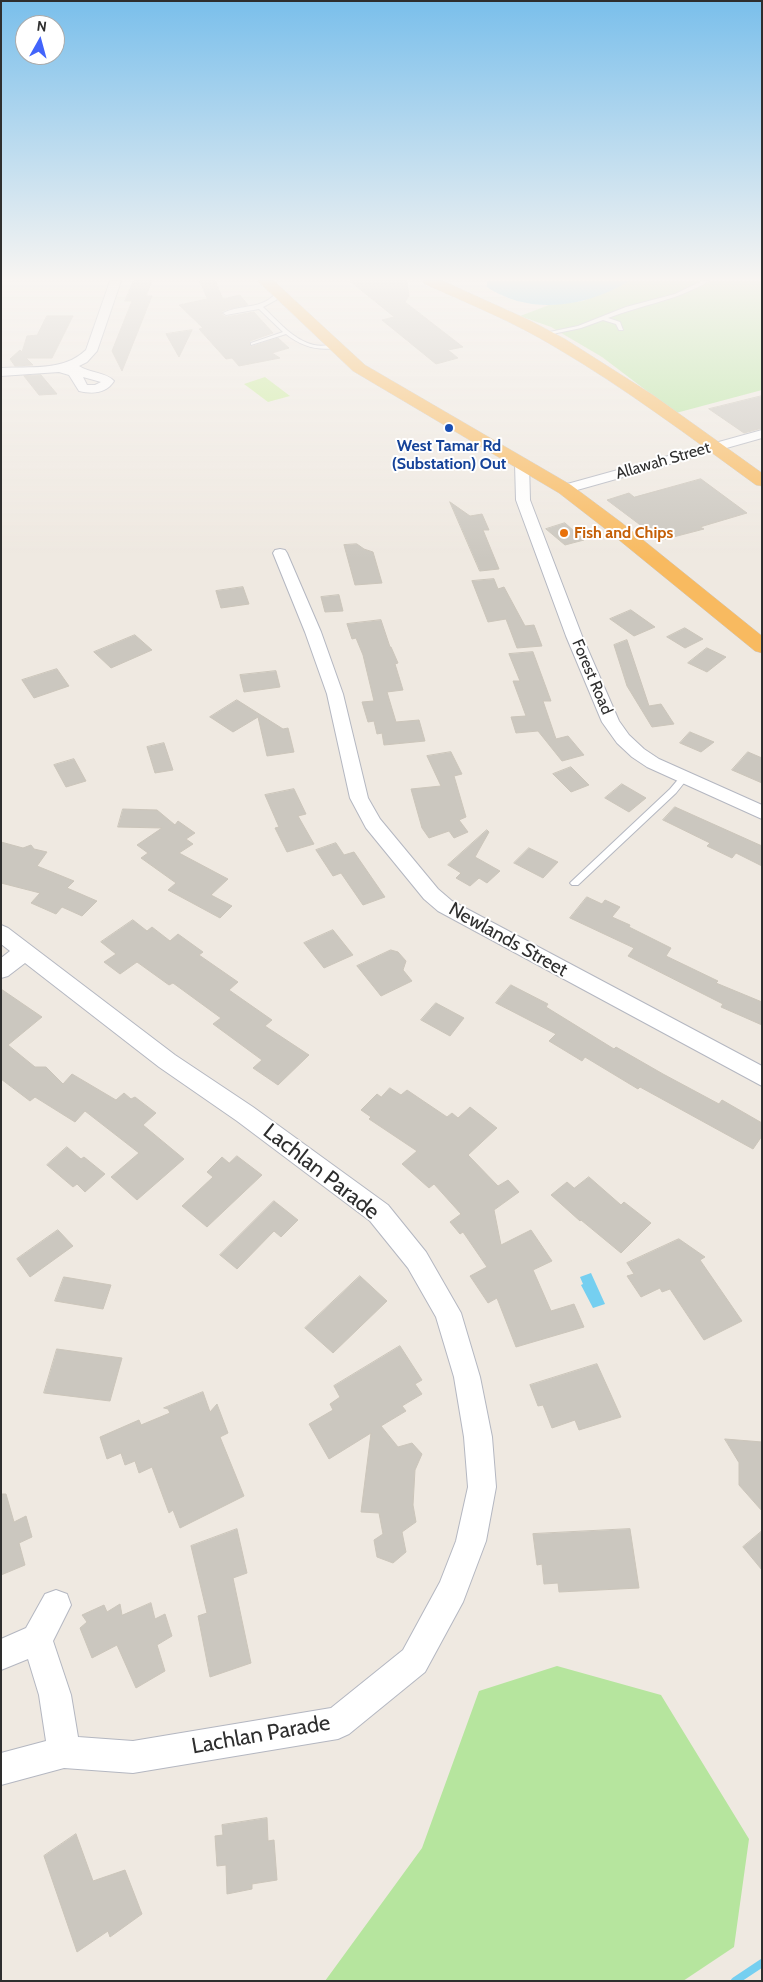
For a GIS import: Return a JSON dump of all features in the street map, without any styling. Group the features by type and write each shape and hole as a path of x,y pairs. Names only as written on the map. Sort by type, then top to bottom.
{"highway":[{"path":"367,373 559,486 615,527 762,647"},
{"path":"609,373 762,480"}],"street":[{"name":"Allawah Street","path":"523,489 536,483 559,486 762,434"},
{"name":"Forest Road","path":"522,463 523,500 537,541 574,636 611,722 623,739 638,753 653,763 762,813"},
{"name":"Newlands Street","path":"280,553 335,694 359,798 373,823 432,894 445,906 762,1077"},
{"name":"Lachlan Parade","path":"1,933 167,1061 245,1114 379,1213 417,1260 448,1313 467,1377 478,1437 482,1488 471,1540 452,1592 414,1661 338,1723 134,1757 64,1752 1,1769"},
{"path":"1,970 24,952"},
{"path":"1,1655 36,1639 56,1605"},
{"path":"36,1639 55,1695 64,1752"}],"lane":[{"path":"575,883 674,791 684,778"}],"green space":[{"path":"624,373 762,373 762,390 676,413"},
{"path":"265,377 290,396 268,402 244,384"},
{"path":"557,1666 661,1695 749,1839 734,1947 683,1981 325,1981 422,1848 479,1691"}],"water":[{"path":"591,1273 605,1304 593,1308 581,1285 583,1284 580,1277"}],"building":[{"path":"41,375 57,394 39,395 24,376"},
{"path":"762,396 762,428 744,433 709,409"},
{"path":"701,479 747,513 700,527 704,529 658,541 643,527 607,500 629,493 634,497"},
{"path":"450,502 470,516 482,514 489,530 483,530 499,569 480,571"},
{"path":"565,523 584,540 565,545 546,529"},
{"path":"357,544 373,552 382,583 355,585 344,545"},
{"path":"494,579 498,589 504,587 525,626 534,625 542,646 517,648 506,619 488,622 472,581"},
{"path":"243,587 249,604 221,608 216,591"},
{"path":"339,595 343,611 325,612 321,597"},
{"path":"631,610 655,627 634,636 610,619"},
{"path":"381,620 390,647 398,663 395,664 403,690 387,692 396,722 419,720 425,741 384,745 382,733 377,734 374,721 368,722 362,702 374,701 363,655 356,638 352,639 347,624"},
{"path":"685,628 703,639 685,648 667,637"},
{"path":"135,635 152,650 111,668 94,652"},
{"path":"627,640 649,706 661,704 674,724 652,727 627,686 614,645"},
{"path":"707,648 726,657 707,672 688,663"},
{"path":"533,652 551,701 543,701 556,739 568,736 584,755 562,761 538,731 516,733 511,717 526,716 513,681 520,681 509,654"},
{"path":"57,669 69,686 34,698 22,680"},
{"path":"276,671 280,687 244,692 240,675"},
{"path":"237,700 283,729 288,728 294,752 267,756 258,717 233,732 210,717"},
{"path":"690,732 714,742 701,752 680,743"},
{"path":"164,743 173,770 155,773 147,747"},
{"path":"451,752 462,774 454,776 466,817 459,820 468,832 454,838 449,831 429,838 422,828 411,789 441,786 427,756"},
{"path":"748,752 762,758 762,783 732,770"},
{"path":"74,759 86,781 66,787 54,765"},
{"path":"571,767 589,785 571,792 553,774"},
{"path":"622,784 646,798 629,812 605,798"},
{"path":"294,789 306,814 298,816 314,844 287,852 275,828 279,827 265,795"},
{"path":"675,807 762,846 762,866 736,853 732,858 707,846 710,843 663,820"},
{"path":"123,809 157,810 175,825 178,821 195,833 186,839 193,844 179,853 228,879 211,895 232,906 220,918 168,890 176,883 141,858 148,853 137,845 162,828 118,827"},
{"path":"487,830 489,832 475,857 500,871 487,883 479,878 470,886 456,878 461,873 448,865"},
{"path":"1,842 23,848 31,845 34,849 47,852 37,866 74,881 67,888 97,901 82,916 62,907 56,914 31,903 40,893 1,883"},
{"path":"336,843 344,855 354,852 385,897 363,905 341,873 333,876 316,850"},
{"path":"529,848 558,862 543,878 514,863"},
{"path":"587,897 602,904 605,900 620,907 612,917 671,948 666,956 718,981 716,983 762,1002 762,1025 721,1007 723,1004 628,956 634,948 570,918"},
{"path":"133,920 147,931 152,927 170,941 178,934 203,952 199,955 238,982 229,990 272,1020 265,1026 309,1055 278,1085 253,1068 262,1060 213,1024 221,1018 173,983 169,985 137,962 120,974 104,962 116,954 101,942"},
{"path":"333,930 353,955 324,968 304,943"},
{"path":"391,950 398,952 406,961 403,970 412,981 381,996 357,966"},
{"path":"511,985 548,1004 546,1007 614,1049 616,1047 719,1104 722,1100 762,1123 762,1136 753,1149 640,1087 638,1089 585,1057 582,1061 549,1041 556,1034 496,1003"},
{"path":"1,989 42,1017 8,1045 35,1067 46,1067 63,1084 72,1074 116,1100 124,1093 131,1099 135,1097 156,1113 143,1125 184,1159 137,1200 111,1177 139,1153 85,1111 75,1122 35,1097 30,1101 1,1079"},
{"path":"436,1003 464,1018 450,1036 421,1020"},
{"path":"390,1088 401,1095 407,1090 447,1117 452,1113 458,1118 470,1107 497,1128 468,1155 498,1186 508,1180 519,1192 494,1210 501,1245 531,1230 552,1261 533,1270 551,1311 574,1304 584,1327 516,1347 497,1298 488,1303 470,1276 487,1267 463,1232 460,1234 450,1222 461,1214 434,1184 429,1188 402,1164 417,1151 369,1119 371,1117 361,1110 377,1094 381,1097"},
{"path":"67,1147 81,1159 84,1157 105,1174 85,1192 77,1184 73,1187 47,1165"},
{"path":"237,1156 262,1175 207,1227 182,1206 213,1177 207,1172 222,1157 229,1163"},
{"path":"589,1177 621,1205 624,1202 651,1223 621,1253 580,1221 551,1195 567,1182 574,1188"},
{"path":"274,1201 298,1220 281,1237 274,1231 237,1269 220,1255"},
{"path":"58,1230 73,1246 30,1277 17,1259"},
{"path":"679,1239 705,1257 700,1260 742,1321 704,1340 670,1289 662,1292 660,1288 641,1297 627,1276 634,1274 627,1263"},
{"path":"360,1276 387,1301 333,1353 305,1328"},
{"path":"64,1277 111,1285 103,1309 55,1301"},
{"path":"400,1346 422,1380 415,1384 422,1394 402,1406 406,1411 381,1426 398,1447 412,1443 422,1454 415,1470 413,1505 416,1522 402,1532 406,1552 393,1563 377,1557 374,1540 383,1534 379,1513 361,1512 371,1433 329,1459 309,1424 333,1410 330,1404 340,1397 334,1386"},
{"path":"57,1349 122,1358 110,1401 44,1393"},
{"path":"597,1364 621,1417 579,1430 575,1420 552,1428 543,1405 538,1406 530,1385"},
{"path":"203,1392 210,1412 217,1404 228,1433 220,1437 244,1496 180,1528 173,1510 169,1513 152,1467 139,1473 135,1461 125,1465 121,1453 107,1459 100,1437 139,1420 141,1425 170,1413 168,1409 164,1408"},
{"path":"725,1439 762,1442 762,1511 739,1485 739,1463"},
{"path":"1,1494 6,1494 14,1522 26,1516 32,1537 19,1543 25,1565 1,1575"},
{"path":"237,1529 247,1573 233,1578 251,1663 210,1677 198,1616 207,1613 191,1546"},
{"path":"630,1529 639,1588 559,1592 558,1583 544,1584 542,1564 537,1565 533,1534"},
{"path":"762,1531 762,1570 743,1547"},
{"path":"151,1603 155,1619 165,1614 172,1636 157,1645 165,1671 136,1688 117,1645 92,1658 80,1628 87,1622 82,1615 104,1605 107,1612 120,1604 122,1615"},
{"path":"267,1818 268,1841 274,1840 277,1880 252,1884 252,1889 227,1894 226,1865 217,1866 215,1836 223,1835 222,1825"},
{"path":"76,1834 93,1881 125,1870 142,1914 110,1937 108,1931 77,1952 44,1856"}],"waterway":[{"path":"735,1981 762,1963"}],"place":[{"name":"West Tamar Rd (Substation) Out","path":"449,428"},
{"name":"Fish and Chips","path":"564,533"}]}
